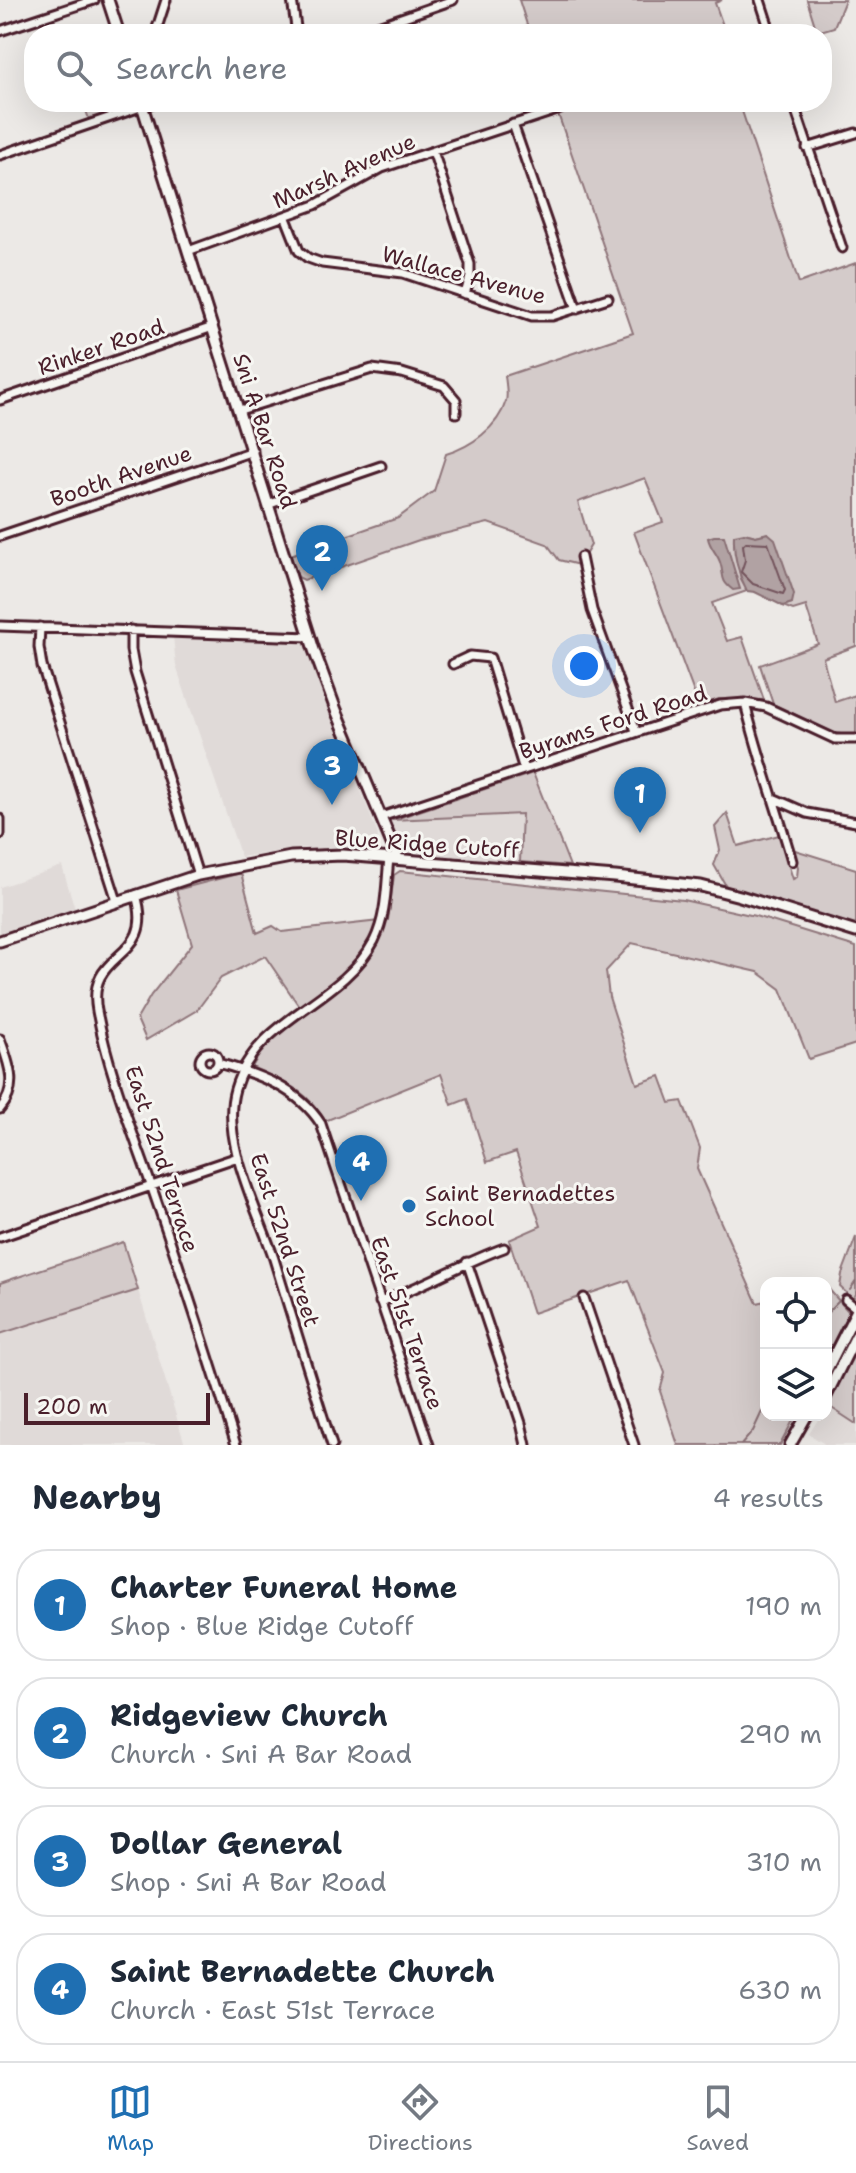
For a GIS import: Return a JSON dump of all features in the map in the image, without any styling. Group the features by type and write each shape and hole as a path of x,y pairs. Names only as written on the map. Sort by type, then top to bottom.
{"main road":[{"path":"108,0 116,24"},
{"name":"Sni A Bar Road","path":"145,112 310,637 336,710 381,817 393,858"},
{"name":"Blue Ridge Cutoff","path":"0,941 198,875 291,857 343,855 701,886 856,932"},
{"path":"832,1359 856,1310"},
{"path":"832,1384 856,1336"},
{"path":"790,1445 806,1421"}],"street":[{"path":"0,31 94,0"},
{"path":"158,24 166,0"},
{"path":"292,0 296,24"},
{"path":"384,24 453,0"},
{"path":"760,0 768,24"},
{"path":"0,155 117,112"},
{"name":"Marsh Avenue","path":"188,251 286,218 363,177 551,112"},
{"path":"796,112 842,248"},
{"path":"513,124 577,309"},
{"path":"807,148 856,133"},
{"path":"433,151 470,264 465,294"},
{"name":"Wallace Avenue","path":"286,218 299,251 308,258 322,263 403,273 532,316 552,316 608,298"},
{"name":"Rinker Road","path":"0,400 213,327"},
{"path":"240,410 372,369 402,373 444,386 456,400 456,413"},
{"name":"Booth Avenue","path":"0,536 253,451"},
{"path":"270,504 381,466"},
{"path":"581,557 592,610 636,731"},
{"path":"0,626 310,637"},
{"path":"40,627 42,666 117,901"},
{"path":"131,630 135,672 198,875"},
{"path":"453,664 470,656 490,658 524,770"},
{"path":"745,703 792,861"},
{"name":"Byrams Ford Road","path":"381,817 720,705 745,703 766,707 835,739 856,739"},
{"path":"775,799 807,813 856,822"},
{"path":"0,819 1,832"},
{"name":"Sni A Bar Road","path":"243,1070 256,1048 273,1031 334,988 363,959 383,917 393,858"},
{"name":"East 52nd Terrace","path":"136,895 142,922 130,946 104,970 96,989 97,1012 125,1114 236,1445"},
{"path":"0,1039 11,1070 11,1089 0,1109"},
{"path":"218,1063 243,1070"},
{"name":"East 52nd Street","path":"243,1070 235,1090 232,1113 238,1157 332,1445"},
{"name":"East 51st Terrace","path":"243,1070 297,1095 321,1124 429,1445"},
{"path":"0,1237 238,1157"},
{"path":"380,1302 409,1292 467,1262 504,1248"},
{"path":"467,1262 526,1445"},
{"path":"584,1298 634,1445"},
{"path":"846,1300 856,1310"}],"shaded area":[{"path":"519,0 722,0 715,3 722,24 527,24"},
{"path":"807,0 845,0 834,27 832,24 814,24"},
{"path":"86,112 116,112 90,122"},
{"path":"557,112 742,112 799,283 856,263 856,646 823,658 835,702 856,695 856,736 834,733 773,704 760,665 818,644 806,606 793,610 783,606 792,603 768,533 756,536 744,533 734,544 741,580 747,591 712,603 727,641 742,637 764,700 719,699 699,706 634,532 663,522 645,478 578,502 591,545 579,565 559,560 547,544 488,523 419,540 304,580 298,577 290,555 398,518 434,491 446,454 482,435 497,420 507,398 505,376 633,333"},
{"path":"173,636 304,644 378,835 377,845 367,848 304,848 241,857 176,666"},
{"path":"533,773 570,866 520,862 522,814 392,820"},
{"path":"727,813 738,846 779,835 793,879 797,877 798,867 792,849 856,869 856,926 726,886 714,865 720,850 715,827"},
{"path":"522,814 520,862 405,852 400,850 388,821"},
{"path":"62,866 75,909 0,934 0,887"},
{"path":"400,871 683,900 755,916 856,947 856,1044 809,1059 781,989 758,972 632,943 606,971 609,997 637,1084 660,1076 670,1103 682,1101 700,1148 697,1169 757,1303 760,1302 760,1421 793,1421 780,1445 678,1445 660,1391 665,1373 629,1280 533,1313 509,1240 541,1226 516,1152 487,1162 467,1099 452,1105 441,1074 325,1121 302,1094 252,1067 275,1038 305,1015 265,956 221,978 197,1010 146,1040 137,1019 151,995 192,944 176,890 241,873 257,933 273,926 282,932 388,920 394,875"},
{"path":"856,1237 856,1294 853,1299 840,1287"},
{"path":"123,1242 138,1290 0,1334 0,1283"},
{"path":"138,1290 185,1445 0,1445 0,1334"},
{"path":"832,1293 848,1311 848,1321 832,1350"},
{"path":"856,1347 856,1424 832,1408 832,1395"},
{"path":"832,1408 856,1424 856,1445 826,1445 809,1434 817,1421 832,1421"}],"water":[{"path":"744,533 756,536 768,533 775,539 794,594 792,603 783,606 747,591 737,564 734,542 734,535"},
{"path":"724,536 740,589 733,590 724,580 720,562 708,538"}],"waterway":[{"path":"850,1290 856,1281"},
{"path":"832,1308 839,1301"},
{"path":"741,1445 760,1416"}],"place":[{"name":"Ridgeview Church","path":"322,591"},
{"name":"Dollar General","path":"332,805"},
{"name":"Charter Funeral Home","path":"640,833"},
{"name":"Saint Bernadette Church","path":"361,1201"},
{"name":"Saint Bernadettes School","path":"409,1206"}]}
